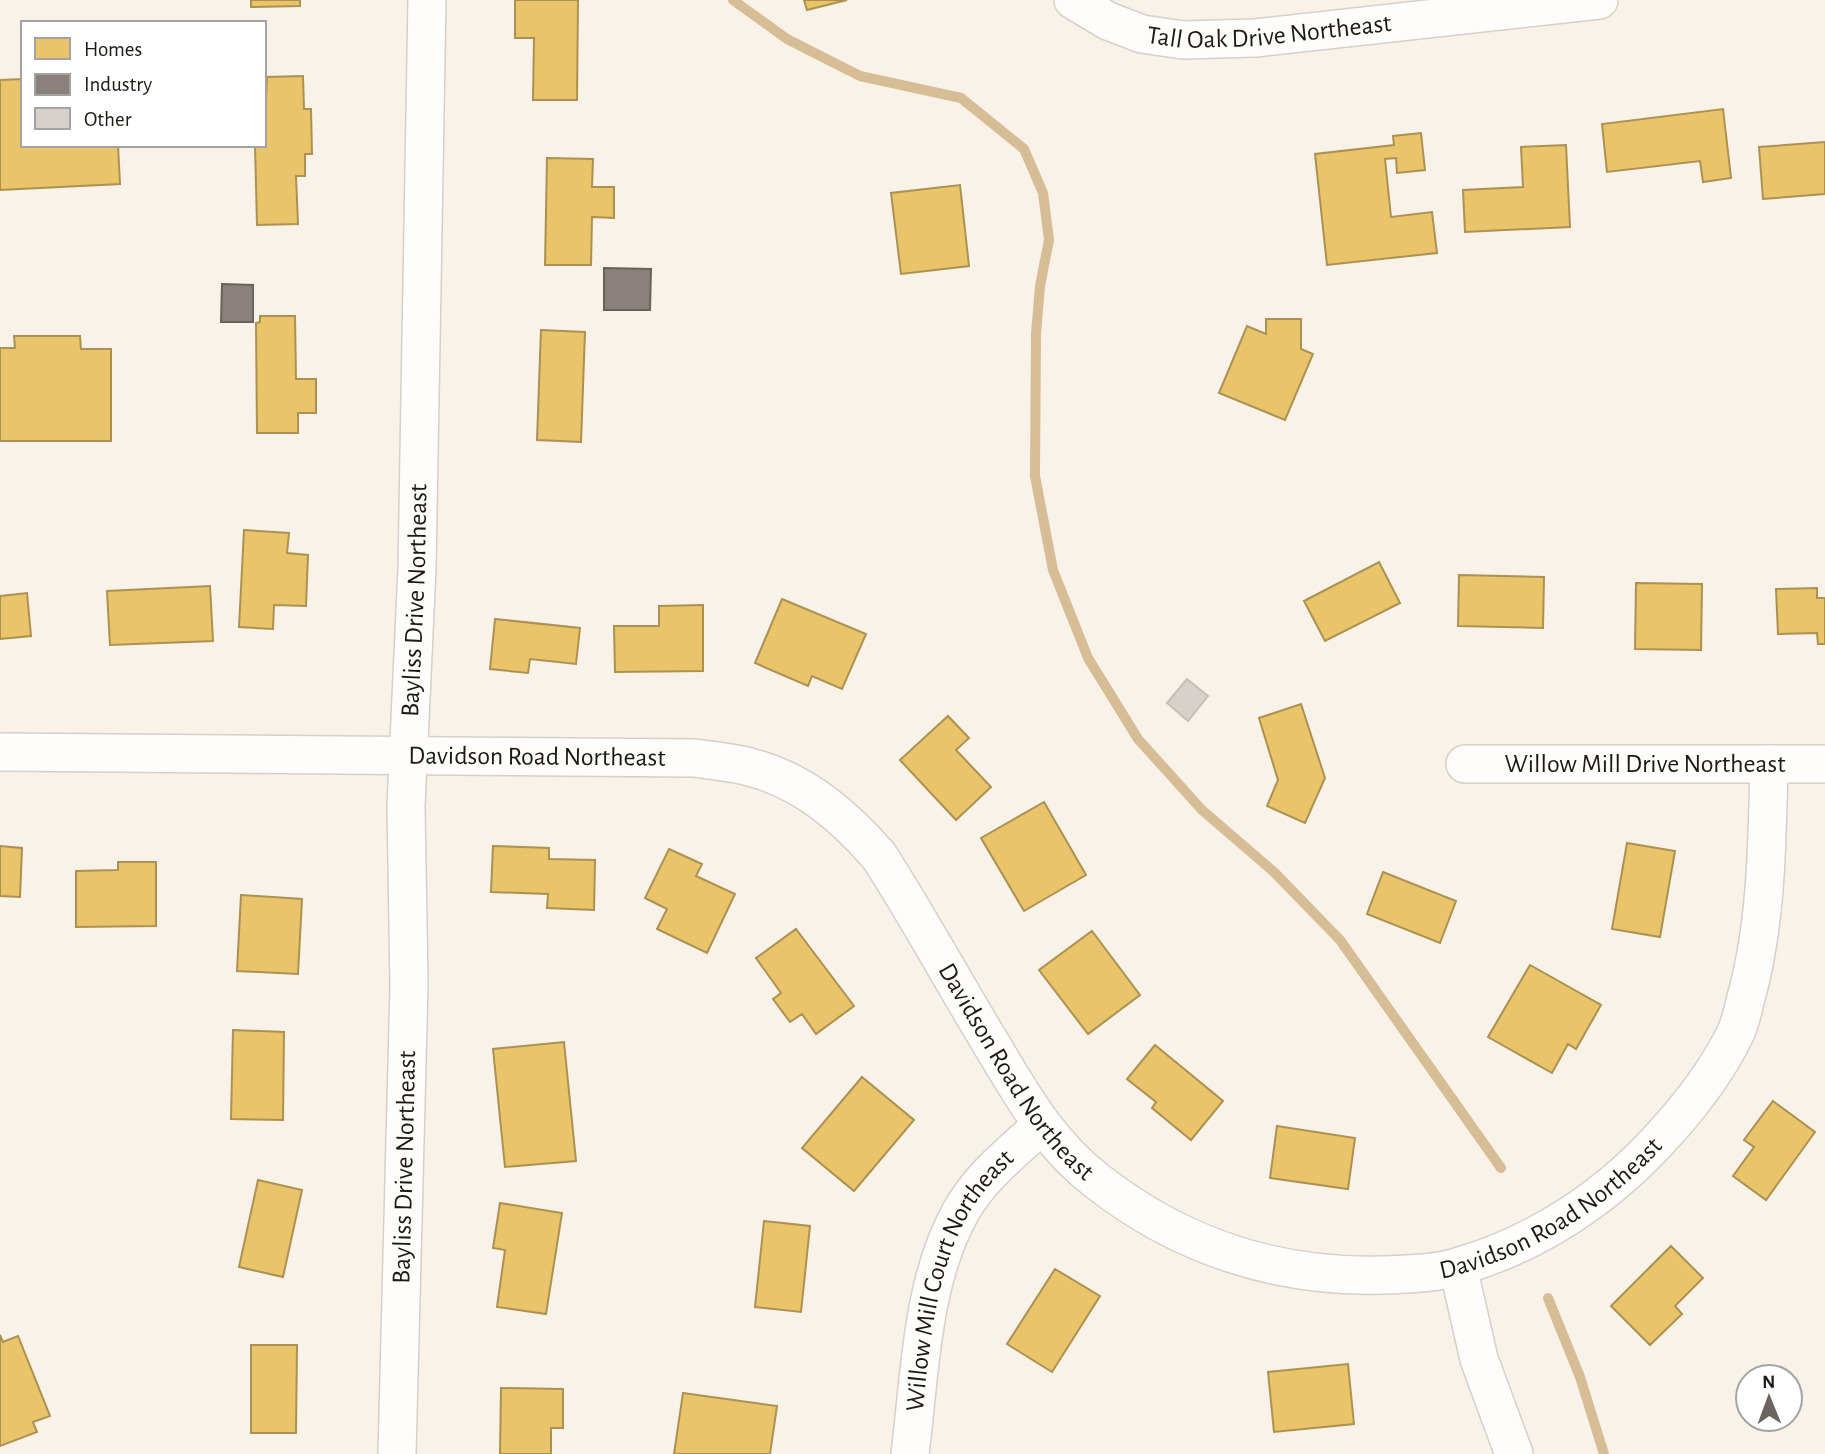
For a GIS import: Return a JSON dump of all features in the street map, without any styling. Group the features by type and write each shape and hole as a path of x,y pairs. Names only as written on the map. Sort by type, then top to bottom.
{"street":[{"name":"Bayliss Drive Northeast","path":"397,1454 409,985 408,755 417,568 427,0"},
{"name":"Tall Oak Drive Northeast","path":"1073,0 1108,21 1142,34 1183,40 1255,38 1599,0"},
{"name":"Davidson Road Northeast","path":"0,752 695,758 754,768 805,790 848,820 879,856 1041,1126 1094,1179 1135,1209 1232,1256 1326,1274 1416,1274 1458,1267 1494,1254 1580,1210 1624,1177 1687,1110 1736,1031 1752,975 1762,918 1769,764"},
{"name":"Willow Mill Drive Northeast","path":"1465,764 1825,764"},
{"name":"Willow Mill Court Northeast","path":"910,1454 927,1319 934,1282 946,1246 960,1213 981,1183 1041,1126"},
{"path":"1458,1267 1488,1390 1514,1454"}],"building: Homes":[{"path":"251,0 300,0 300,6 251,7"},
{"path":"515,0 578,0 577,100 533,100 534,38 515,38"},
{"path":"804,0 847,0 807,10"},
{"path":"303,76 304,109 311,109 312,154 305,154 305,176 296,176 298,224 257,225 255,147 266,147 267,77"},
{"path":"21,79 21,147 118,147 120,184 0,190 0,80"},
{"path":"1723,109 1731,178 1703,182 1700,161 1607,172 1602,124"},
{"path":"1421,133 1425,170 1397,173 1396,158 1385,159 1391,217 1432,212 1437,253 1327,265 1315,154 1394,145 1393,136"},
{"path":"1825,142 1825,194 1763,199 1759,147"},
{"path":"1566,145 1570,227 1465,232 1463,190 1523,187 1521,147"},
{"path":"547,158 593,159 592,187 614,187 614,218 592,217 591,265 545,265"},
{"path":"960,185 969,266 901,274 891,193"},
{"path":"260,316 295,316 296,379 316,379 316,413 298,413 298,433 257,433 256,323 260,322"},
{"path":"1266,319 1301,319 1301,349 1313,354 1285,420 1219,393 1247,326 1266,334"},
{"path":"541,330 585,332 581,442 537,440"},
{"path":"14,336 80,336 81,349 111,349 111,441 0,441 0,348 15,348"},
{"path":"244,530 289,533 287,553 308,555 306,606 274,605 273,629 239,627"},
{"path":"1379,562 1400,603 1325,641 1304,601"},
{"path":"1459,575 1544,577 1543,628 1458,626"},
{"path":"1636,583 1702,584 1701,650 1635,649"},
{"path":"210,586 213,641 110,645 107,591"},
{"path":"1817,588 1817,598 1825,598 1825,644 1818,644 1817,633 1778,634 1776,589"},
{"path":"27,593 31,636 0,639 0,596"},
{"path":"782,599 866,634 842,689 812,676 808,686 755,663"},
{"path":"703,605 703,671 615,672 614,626 659,626 659,606"},
{"path":"495,619 580,628 576,664 530,659 528,673 490,669"},
{"path":"1301,704 1325,778 1305,823 1267,806 1278,780 1259,718"},
{"path":"948,716 969,738 956,750 991,787 956,820 900,760"},
{"path":"1044,802 1086,875 1024,911 981,838"},
{"path":"1627,843 1675,851 1660,937 1612,929"},
{"path":"0,846 22,848 20,897 0,896"},
{"path":"493,846 549,848 549,859 595,860 594,910 547,908 548,894 491,892"},
{"path":"669,849 702,864 696,876 735,894 707,953 657,929 667,909 645,898"},
{"path":"118,862 156,862 156,926 76,927 76,871 118,870"},
{"path":"1383,872 1456,901 1440,943 1367,914"},
{"path":"241,895 302,899 298,974 237,971"},
{"path":"796,929 854,1006 816,1034 802,1014 790,1022 773,999 781,993 756,958"},
{"path":"1092,931 1140,995 1088,1034 1039,970"},
{"path":"1530,965 1601,1005 1576,1049 1568,1044 1552,1073 1488,1037"},
{"path":"233,1030 284,1032 283,1120 231,1119"},
{"path":"564,1042 576,1161 505,1167 493,1049"},
{"path":"1155,1045 1223,1101 1191,1140 1152,1108 1156,1102 1127,1079"},
{"path":"862,1077 914,1120 854,1191 802,1148"},
{"path":"1773,1101 1815,1132 1766,1200 1733,1176 1754,1147 1744,1140"},
{"path":"1277,1126 1355,1138 1348,1189 1270,1178"},
{"path":"258,1180 302,1190 283,1277 239,1267"},
{"path":"500,1203 562,1213 546,1314 497,1307 505,1250 493,1248"},
{"path":"764,1221 810,1226 801,1312 755,1307"},
{"path":"1671,1246 1703,1278 1675,1306 1682,1314 1650,1345 1611,1306"},
{"path":"1055,1269 1100,1296 1052,1372 1007,1344"},
{"path":"0,1335 3,1342 18,1336 50,1416 33,1422 37,1432 0,1446"},
{"path":"251,1345 297,1345 296,1433 251,1433"},
{"path":"1348,1364 1354,1424 1274,1432 1268,1372"},
{"path":"501,1388 563,1389 563,1428 551,1428 551,1454 500,1454"},
{"path":"683,1393 777,1406 770,1454 674,1454"}],"building: Industry":[{"path":"604,268 651,269 650,310 604,310"},
{"path":"222,284 253,285 253,322 221,322"}],"building: Other":[{"path":"1187,679 1208,696 1188,721 1167,703"}],"waterway":[{"path":"733,0 787,39 860,76 961,98 1024,149 1043,193 1049,240 1040,286 1036,334 1035,476 1053,570 1088,658 1138,739 1202,810 1274,872 1340,940 1501,1168"},
{"path":"1548,1298 1580,1377 1604,1454"}]}
